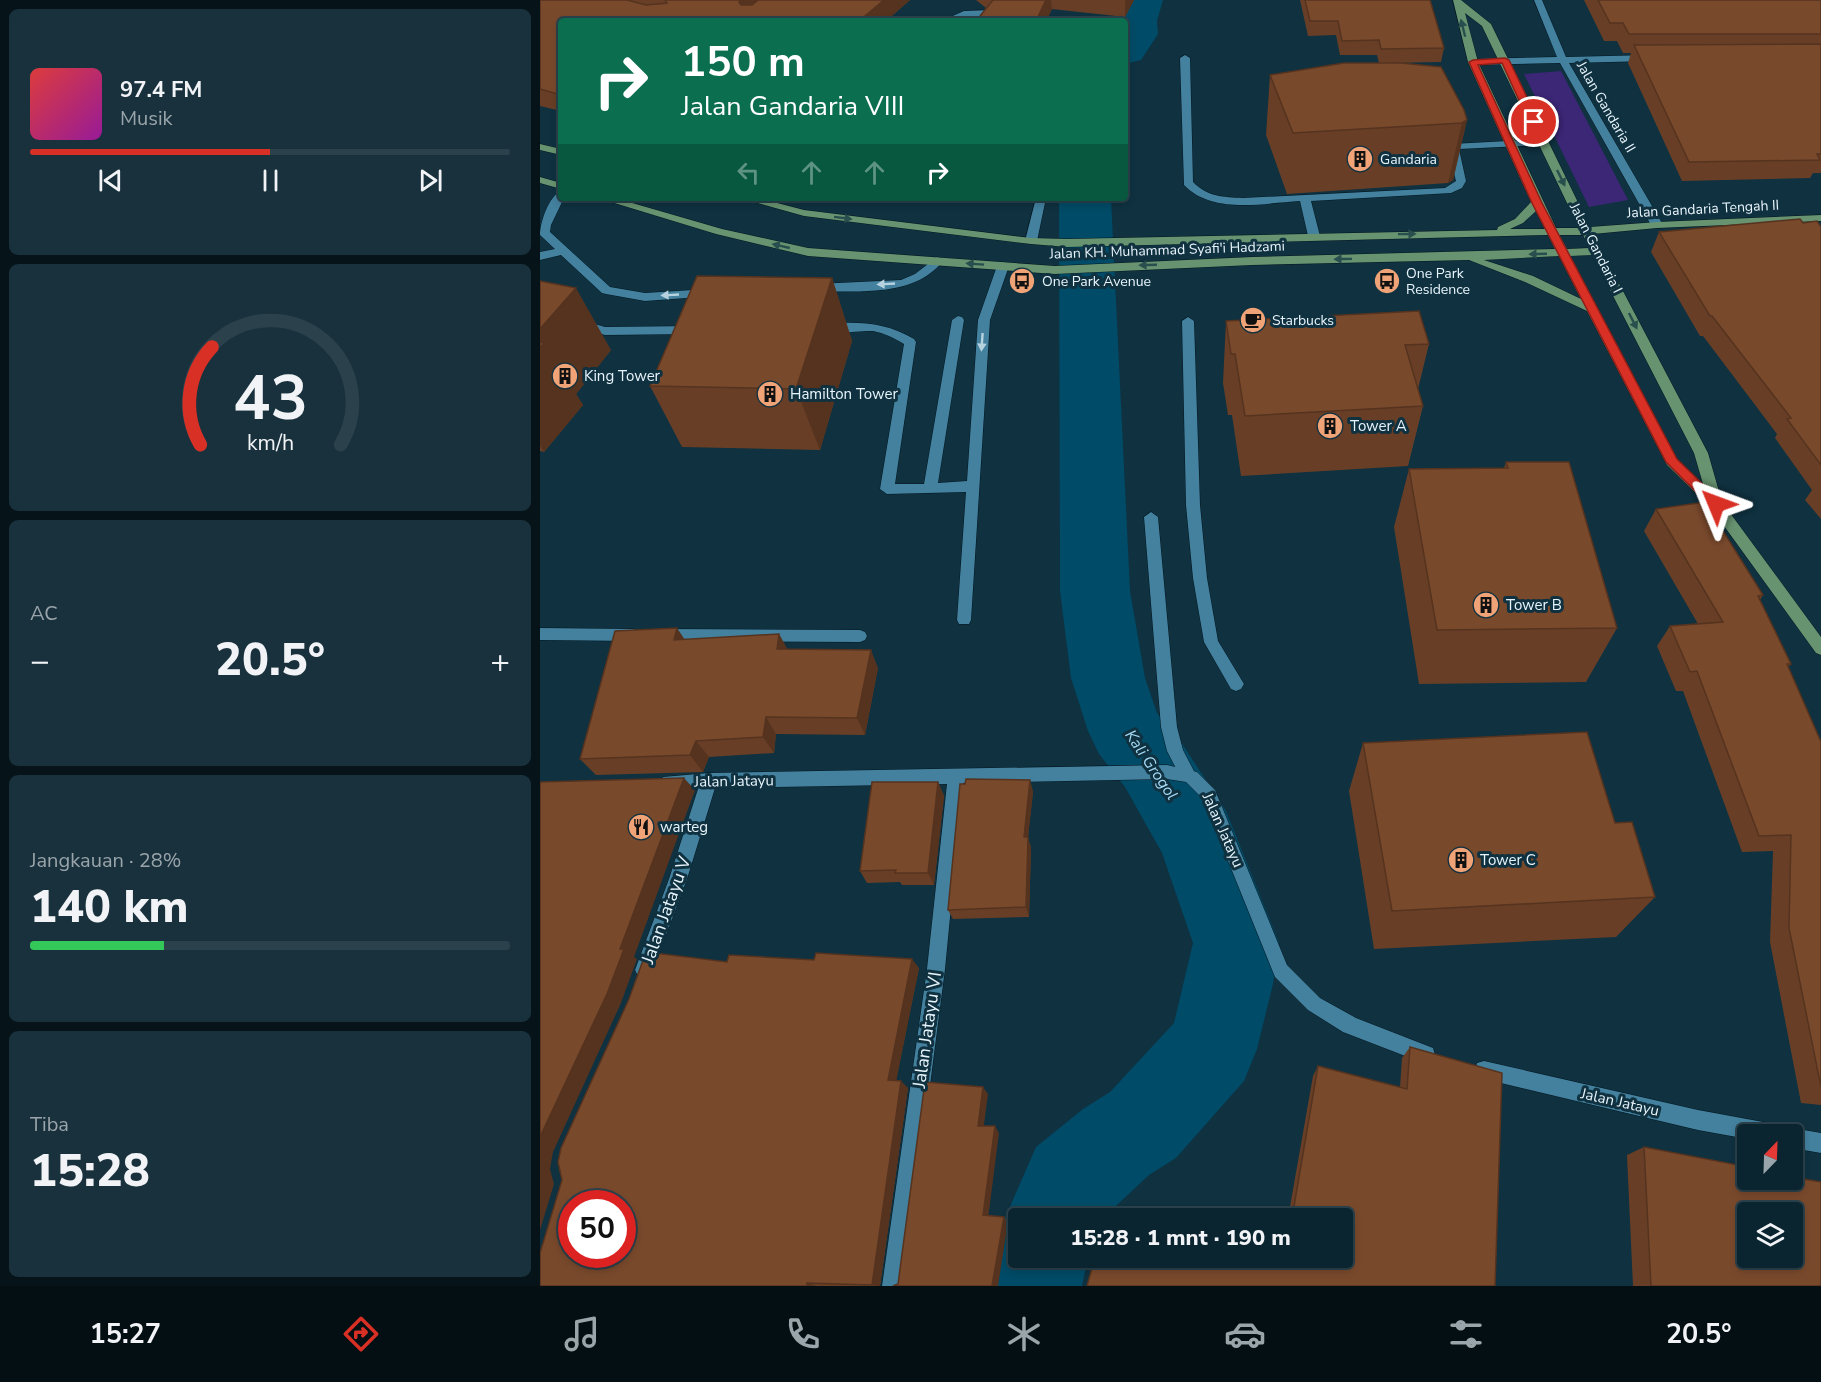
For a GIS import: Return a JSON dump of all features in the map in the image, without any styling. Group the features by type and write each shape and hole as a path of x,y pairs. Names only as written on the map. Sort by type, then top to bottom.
{"main road":[{"name":"Jalan Gandaria I","path":"1458,2 1486,24 1505,60 1596,251 1701,453 1716,504"},
{"name":"Jalan Gandaria I","path":"1458,2 1473,62 1537,203 1672,462 1716,504 1821,649"},
{"path":"540,147 558,151"},
{"path":"540,180 558,185"},
{"name":"Jalan KH. Muhammad Syafi'i Hadzami","path":"613,201 720,232 808,252 1054,270 1252,261 1464,257 1596,251"},
{"name":"Jalan KH. Muhammad Syafi'i Hadzami","path":"757,201 804,213 1031,241 1067,243 1587,231"},
{"path":"1487,232 1519,221 1537,203"},
{"name":"Jalan Gandaria Tengah II","path":"1587,231 1657,225 1802,224 1821,218"},
{"path":"1464,257 1529,279 1590,308"}],"street":[{"name":"Jalan Gandaria II","path":"1538,0 1562,58 1657,225"},
{"path":"954,18 964,14 991,13"},
{"path":"1185,58 1188,183 1197,195 1215,200 1243,201 1447,191 1458,186 1461,180 1453,150 1456,146 1544,142"},
{"path":"1473,62 1562,58 1659,58"},
{"path":"1305,198 1314,236"},
{"path":"558,199 545,225 544,233 606,290 645,297 727,292"},
{"path":"1031,241 1040,201"},
{"path":"540,256 561,251"},
{"path":"809,288 903,284 919,277 937,261"},
{"path":"964,620 984,320 1003,266"},
{"path":"540,312 605,331 701,330"},
{"path":"930,489 958,320"},
{"path":"1188,321 1193,505 1200,578 1211,642 1236,684"},
{"path":"809,328 864,326 891,330 910,342 887,489 972,486"},
{"path":"1151,517 1169,727 1175,751 1188,775"},
{"path":"540,634 860,636"},
{"name":"Jalan Jatayu","path":"652,783 709,780 1120,775 1167,772 1188,775 1200,782 1209,795 1281,971 1314,1004 1350,1025 1423,1054 1445,1060"},
{"name":"Jalan Jatayu VI","path":"893,1284 936,969 956,777"},
{"name":"Jalan Jatayu V","path":"638,986 678,879 709,780"},
{"name":"Jalan Jatayu","path":"1466,1065 1737,1127"},
{"path":"1803,1139 1821,1143"}],"shaded area":[{"path":"1561,71 1628,200 1589,207 1524,74"}],"building":[{"path":"540,0 627,0 646,5 667,3 665,0 741,0 739,2 741,5 752,5 758,0 884,0 863,18 558,18 558,94 540,89"},
{"path":"993,0 1046,0 1037,18 978,18"},
{"path":"1305,0 1430,0 1444,48 1381,49 1379,40 1342,41 1338,21 1310,21"},
{"path":"1598,0 1821,0 1821,34 1629,34 1623,23 1610,23"},
{"path":"1821,44 1821,154 1817,154 1820,160 1689,162 1634,45"},
{"path":"1344,63 1401,63 1441,67 1467,120 1462,123 1293,133 1270,75"},
{"path":"1800,219 1803,223 1817,221 1821,227 1821,465 1787,419 1791,418 1710,316 1659,232"},
{"path":"697,276 832,278 796,389 650,386"},
{"path":"540,281 576,288 540,329"},
{"path":"1419,311 1429,344 1405,345 1423,406 1245,416 1235,354 1231,354 1226,321"},
{"path":"1506,462 1569,462 1617,628 1437,630 1409,469 1508,468"},
{"path":"1705,502 1763,595 1758,596 1791,664 1787,664 1821,742 1821,1087 1789,928 1791,835 1759,836 1697,671 1690,672 1670,626 1723,622 1656,509"},
{"path":"677,628 674,640 779,634 777,649 871,650 857,718 766,717 763,737 696,741 690,755 580,759 615,631"},
{"path":"1587,732 1615,823 1632,822 1655,897 1392,911 1363,743"},
{"path":"684,778 620,949 624,949 607,994 540,1137 540,782"},
{"path":"966,779 1030,780 1024,837 1028,837 1026,907 948,910 960,784 965,784"},
{"path":"872,782 938,782 928,873 895,873 896,870 860,871"},
{"path":"646,952 727,962 729,955 814,960 816,953 912,959 888,1080 901,1081 872,1285 807,1283 807,1286 540,1286 540,1253 558,1193 558,1268 636,1268 636,1190 559,1190 562,1180 558,1162 561,1148 629,999"},
{"path":"1410,1047 1502,1073 1495,1286 1087,1286 1092,1268 1353,1268 1353,1208 1294,1208 1318,1066 1407,1089"},
{"path":"925,1082 983,1087 978,1126 995,1126 983,1215 1004,1217 992,1286 893,1286 898,1284"},
{"path":"1644,1147 1737,1165 1737,1190 1803,1190 1803,1179 1821,1182 1821,1286 1651,1286"}],"waterway":[{"name":"Kali Grogol","path":"1128,46 1136,34 1135,21 1141,0"},
{"name":"Kali Grogol","path":"1058,1208 1070,1181 1116,1142 1143,1125 1212,1049 1229,984 1236,943 1197,838 1152,763 1126,731 1108,678 1095,591 1085,201"},
{"name":"Kali Grogol","path":"1032,1286 1036,1268"}],"place":[{"name":"Gandaria","path":"1360,159"},
{"name":"One Park Avenue","path":"1022,281"},
{"name":"One Park Residence","path":"1387,281"},
{"name":"Starbucks","path":"1253,320"},
{"name":"King Tower","path":"565,376"},
{"name":"Hamilton Tower","path":"770,394"},
{"name":"Tower A","path":"1330,426"},
{"name":"Tower B","path":"1486,605"},
{"name":"warteg","path":"641,827"},
{"name":"Tower C","path":"1461,860"}],"route":[{"path":"1534,122 1505,60 1473,62 1537,203 1672,462 1716,504"}]}
